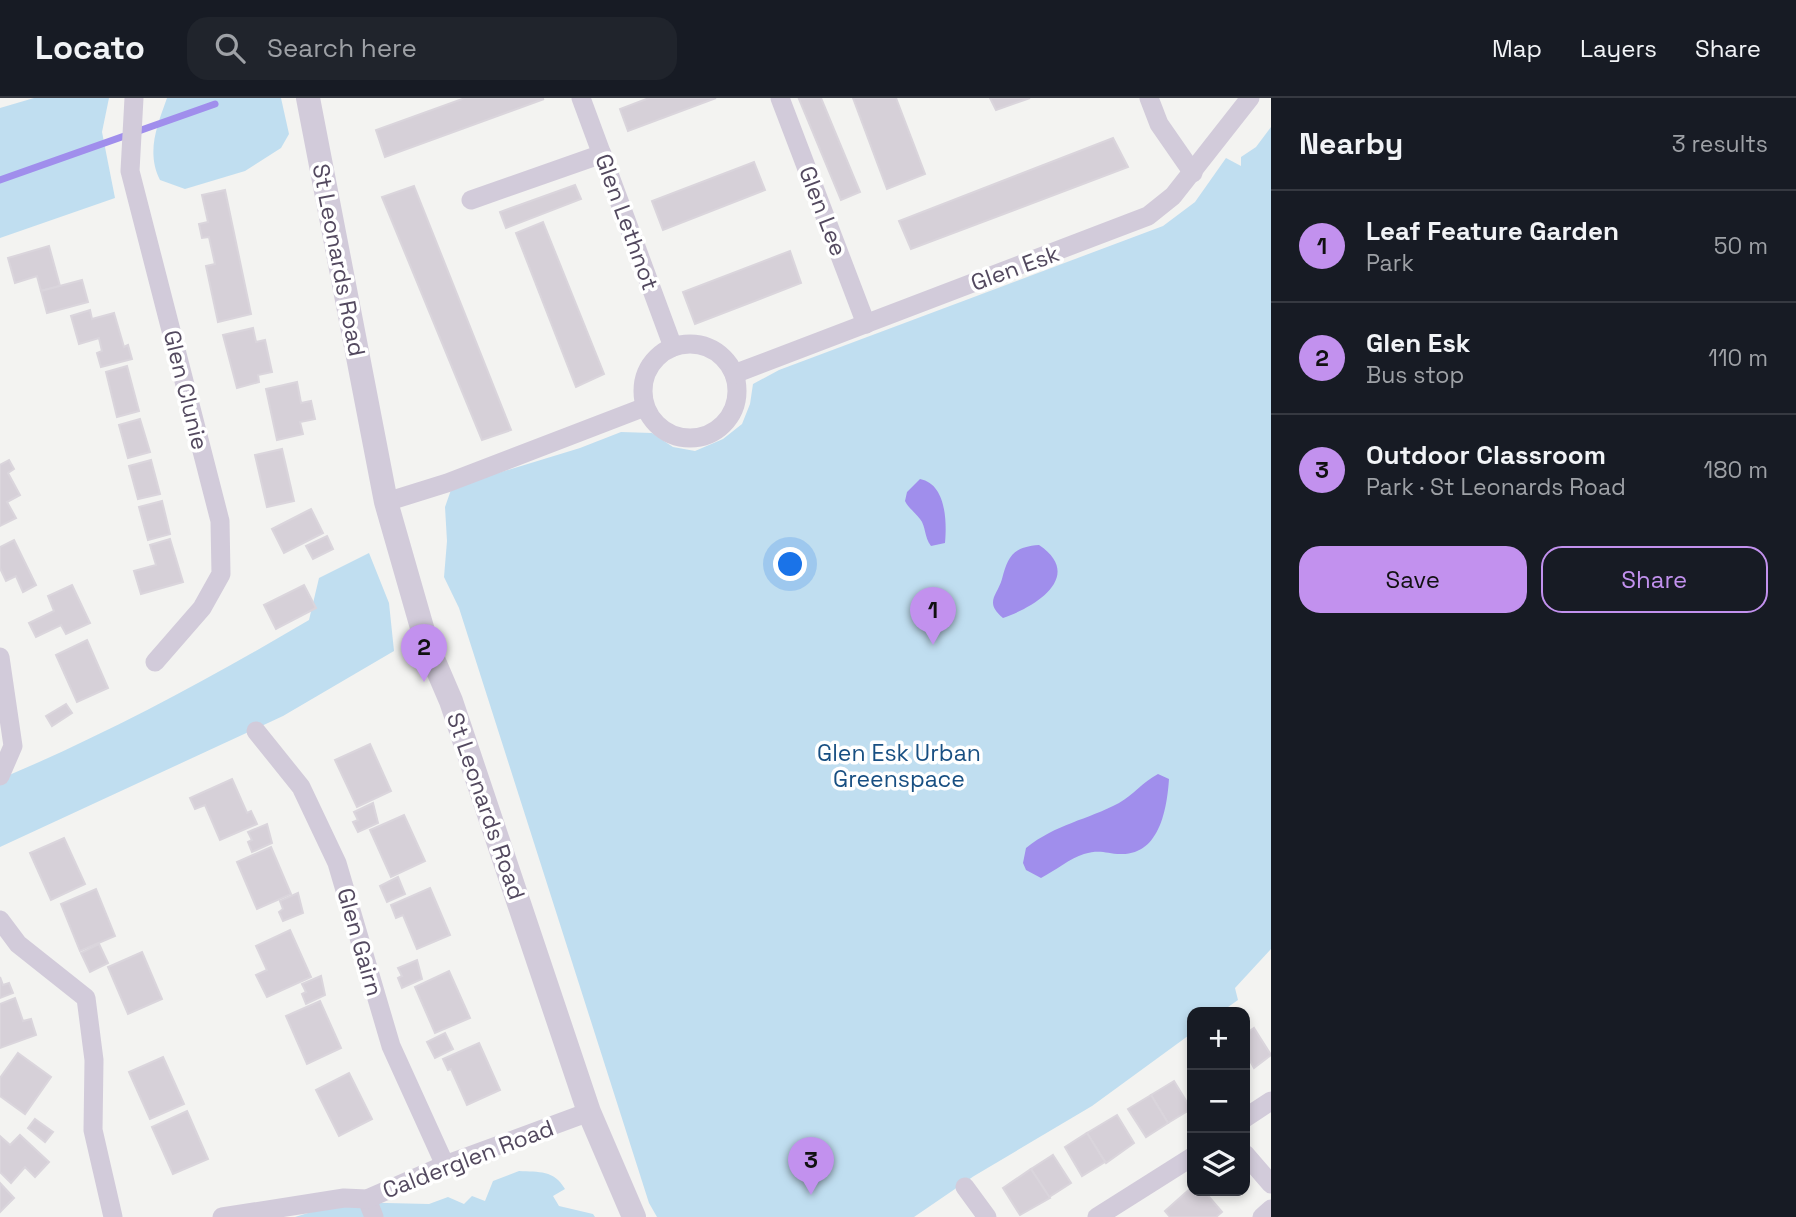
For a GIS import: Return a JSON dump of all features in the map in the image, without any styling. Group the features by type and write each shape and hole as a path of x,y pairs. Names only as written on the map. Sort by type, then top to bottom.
{"street":[{"name":"Glen Clunie","path":"134,98 130,171 220,521 220,574 202,608 155,662"},
{"name":"St Leonards Road","path":"308,98 386,502 427,645 451,701 589,1112 634,1217"},
{"name":"Glen Lethnot","path":"581,98 673,347"},
{"name":"Glen Lee","path":"780,98 866,324"},
{"path":"1149,98 1159,124 1193,173"},
{"name":"Glen Esk","path":"734,374 1095,239 1149,216 1173,196 1193,173 1250,98"},
{"path":"471,200 602,154"},
{"path":"687,344 711,348 729,364 734,374 736,403 730,417 707,435 692,438 671,434 653,420 645,407 644,378 658,356 673,347 687,344"},
{"path":"386,502 447,483 645,407"},
{"path":"0,657 13,746 0,776"},
{"name":"Glen Gairn","path":"256,731 301,787 337,863 391,1046 444,1165"},
{"path":"0,920 18,944 86,998 94,1060 93,1130 113,1217"},
{"path":"1250,1115 1271,1101"},
{"name":"Calderglen Road","path":"222,1217 344,1198 371,1208 444,1165 589,1112"},
{"path":"1097,1217 1187,1160"},
{"path":"1250,1160 1271,1184"},
{"path":"965,1187 987,1217"},
{"path":"1262,1217 1271,1209"}],"green space":[{"path":"34,98 109,98 102,132 115,198 0,238 0,108"},
{"path":"167,98 281,98 289,134 281,148 245,171 185,189 160,180 156,170 154,139"},
{"name":"Glen Esk Urban Greenspace","path":"1271,127 1271,949 1235,988 1238,1000 1228,1007 1187,1007 1187,1037 1092,1106 974,1176 914,1217 657,1217 649,1203 459,608 444,577 447,541 445,507 452,487 580,448 621,432 652,433 673,447 695,451 723,439 742,424 750,404 753,384 779,370 1163,226 1195,202 1226,158 1241,166 1241,157 1256,147"},
{"path":"369,553 389,603 394,651 283,716 0,847 0,779 157,705 309,620 319,578"},
{"path":"519,1171 539,1172 556,1178 565,1189 553,1196 559,1206 593,1214 595,1217 295,1217 344,1202 429,1204 448,1197 464,1204 472,1196 485,1201 493,1181"}],"shaded area":[{"path":"920,479 929,482 940,496 945,514 945,543 931,546 922,522 905,501 907,492"},
{"path":"1039,545 1052,557 1057,568 1056,579 1041,598 1003,618 994,608 993,599 1009,559 1023,548"},
{"path":"1158,774 1169,779 1166,803 1159,828 1145,847 1121,854 1084,854 1041,878 1026,870 1023,863 1026,848 1037,840 1119,803"}],"building":[{"path":"465,98 544,99 385,157 376,130"},
{"path":"649,98 716,98 628,131 620,109"},
{"path":"821,98 860,192 841,200 799,99"},
{"path":"853,98 896,98 925,174 887,189"},
{"path":"990,98 1030,98 996,110"},
{"path":"1113,138 1128,167 911,249 899,221"},
{"path":"754,162 765,190 663,230 652,201"},
{"path":"575,185 581,199 506,228 500,212"},
{"path":"414,186 511,430 482,440 382,197"},
{"path":"225,190 251,314 218,322 206,266 215,264 209,237 202,238 199,224 208,222 202,195"},
{"path":"543,222 604,374 576,387 516,233"},
{"path":"49,246 60,286 41,291 37,276 15,283 8,258"},
{"path":"790,251 801,283 695,324 683,292"},
{"path":"82,280 88,302 47,313 41,291"},
{"path":"90,310 92,319 114,313 124,347 128,345 132,359 101,367 97,353 102,351 99,338 79,344 71,316"},
{"path":"253,328 256,342 265,340 272,372 258,375 259,382 237,388 223,335"},
{"path":"127,366 139,411 117,417 106,372"},
{"path":"297,382 301,403 311,401 315,419 300,422 303,434 277,440 266,389"},
{"path":"140,419 150,452 128,458 119,425"},
{"path":"282,449 294,501 267,507 255,455"},
{"path":"9,460 14,469 8,473 20,495 7,502 16,518 0,526 0,465"},
{"path":"151,460 160,494 138,499 129,466"},
{"path":"162,501 170,534 148,540 139,507"},
{"path":"311,509 323,533 284,553 272,529"},
{"path":"327,536 333,549 313,559 306,546"},
{"path":"170,539 183,582 141,594 134,571 156,565 150,545"},
{"path":"14,540 36,585 23,592 16,576 6,581 0,568 0,547"},
{"path":"72,585 90,623 66,634 61,625 36,637 29,623 54,611 48,596"},
{"path":"304,585 316,608 276,629 264,605"},
{"path":"87,640 108,688 77,702 56,655"},
{"path":"66,704 72,713 52,726 46,716"},
{"path":"370,744 391,791 357,807 335,760"},
{"path":"232,779 247,813 251,811 257,824 220,840 205,805 195,809 190,798"},
{"path":"373,803 378,823 358,832 353,822 358,820 354,812"},
{"path":"404,815 425,861 391,877 370,830"},
{"path":"267,824 272,843 252,852 248,842 252,840 248,832"},
{"path":"64,838 85,884 51,900 30,853"},
{"path":"271,847 291,894 257,909 237,862"},
{"path":"398,877 405,894 387,902 380,886"},
{"path":"430,888 450,935 417,949 403,915 396,918 391,905"},
{"path":"96,889 115,936 80,951 61,904"},
{"path":"298,893 303,913 283,921 279,912 283,909 280,901"},
{"path":"290,930 311,977 267,997 256,975 267,970 256,946"},
{"path":"99,944 108,963 90,972 81,953"},
{"path":"142,952 162,999 128,1014 108,967"},
{"path":"417,960 422,979 402,988 398,978 402,976 398,968"},
{"path":"449,971 470,1018 435,1033 415,987"},
{"path":"321,976 325,995 306,1004 302,994 306,992 302,984"},
{"path":"0,977 3,985 9,983 13,993 0,998"},
{"path":"15,998 23,1021 31,1019 36,1035 0,1048 0,1004"},
{"path":"320,1001 341,1048 307,1064 286,1016"},
{"path":"1254,1028 1271,1055 1254,1068 1250,1061 1250,1031"},
{"path":"445,1033 453,1049 435,1058 427,1042"},
{"path":"479,1043 500,1090 467,1105 451,1069 448,1070 443,1059"},
{"path":"18,1053 51,1077 25,1114 0,1096 0,1078"},
{"path":"163,1057 184,1104 150,1119 129,1072"},
{"path":"349,1073 372,1119 339,1136 316,1090"},
{"path":"1174,1081 1187,1102 1187,1111 1168,1123 1151,1095"},
{"path":"1151,1095 1168,1123 1146,1137 1128,1109"},
{"path":"187,1111 208,1159 173,1174 152,1127"},
{"path":"1117,1115 1134,1143 1106,1163 1087,1133"},
{"path":"35,1119 53,1132 45,1142 28,1128"},
{"path":"1087,1133 1105,1162 1082,1176 1065,1147"},
{"path":"20,1135 49,1162 35,1177 25,1167 11,1183 0,1172 0,1136 10,1145"},
{"path":"1053,1155 1071,1183 1049,1197 1031,1169"},
{"path":"1031,1169 1050,1198 1020,1215 1003,1188"},
{"path":"0,1183 14,1198 0,1212"},
{"path":"1187,1191 1187,1196 1208,1196 1222,1212 1216,1217 1170,1217 1165,1211"}],"waterway":[{"path":"0,180 215,104"}],"place":[{"name":"Leaf Feature Garden","path":"933,645"},
{"name":"Glen Esk","path":"424,682"},
{"name":"Outdoor Classroom","path":"811,1195"}]}
